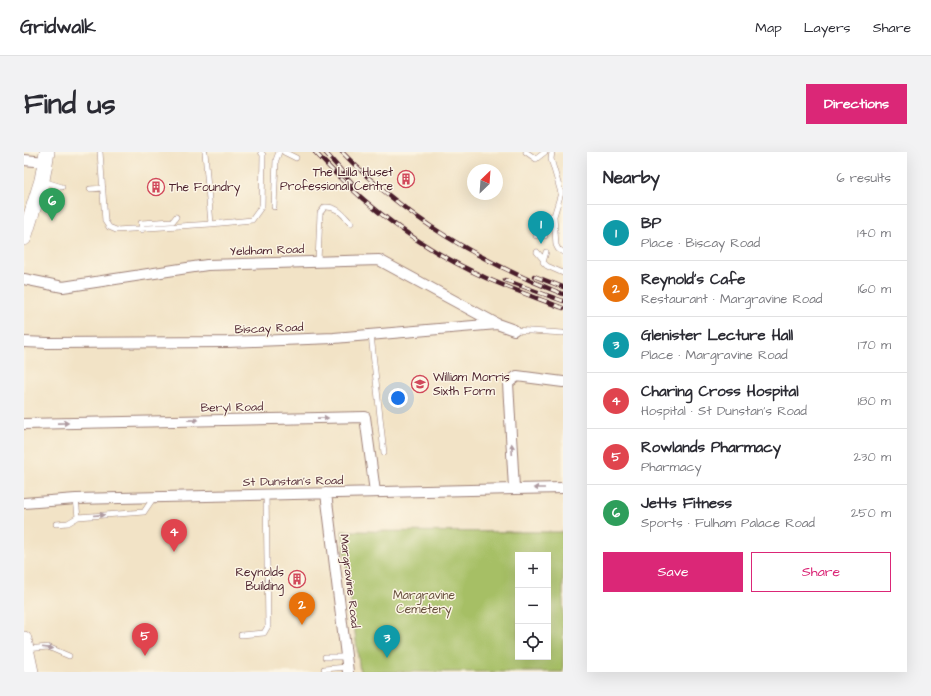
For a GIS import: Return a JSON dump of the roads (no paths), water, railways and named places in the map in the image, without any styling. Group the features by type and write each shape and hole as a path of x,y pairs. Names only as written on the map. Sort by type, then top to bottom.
{"main road":[{"path":"24,238 42,180 46,157"},
{"path":"25,644 31,672"}],"street":[{"path":"24,160 46,157"},
{"name":"Yeldham Road","path":"24,279 63,288 207,265 383,260 497,324"},
{"name":"Biscay Road","path":"24,342 227,342 334,338 371,334 442,330 497,324 514,330"},
{"path":"514,488 508,383 517,376 563,382"},
{"name":"Beryl Road","path":"24,424 365,417 375,492"},
{"name":"St Dunstan's Road","path":"24,503 76,499 563,488"},
{"name":"Margravine Road","path":"326,493 347,665"}],"lane":[{"path":"100,152 105,221 109,227 116,230 142,230 252,220 262,206 263,155 261,152"},
{"path":"206,152 211,224"},
{"path":"274,207 276,160 279,152"},
{"path":"284,152 296,158"},
{"path":"526,152 536,159 545,152"},
{"path":"552,152 551,159 562,193 554,216 556,245 558,249 563,252"},
{"path":"42,180 62,186"},
{"path":"90,189 103,188"},
{"path":"318,262 320,213 325,207 331,206 337,209 351,223"},
{"path":"536,236 542,217 554,216"},
{"path":"142,230 142,223 173,221 176,218"},
{"path":"541,223 545,236"},
{"path":"537,252 547,266 563,273"},
{"path":"543,259 546,252"},
{"path":"514,330 563,333"},
{"path":"371,334 384,453"},
{"path":"241,636 264,633 268,626 266,494"},
{"path":"56,524 68,523 78,517 144,512 154,497"},
{"path":"76,499 78,517"},
{"path":"25,644 48,646 69,656"},
{"path":"324,657 347,665"},
{"path":"324,669 347,665"}],"railway":[{"path":"315,152 373,208 394,224 438,253 486,278 563,308"},
{"path":"325,152 352,183"},
{"path":"342,152 392,198 445,235 472,252 501,267 563,294"},
{"path":"534,276 563,287"},
{"path":"505,280 563,301"}],"place":[{"name":"The Lilla Huset Professional Centre","path":"406,179"},
{"name":"The Foundry","path":"156,187"},
{"name":"Jetts Fitness","path":"52,221"},
{"name":"BP","path":"541,244"},
{"name":"William Morris Sixth Form","path":"420,384"},
{"name":"Charing Cross Hospital","path":"174,552"},
{"name":"Reynolds Building","path":"297,579"},
{"name":"Reynold's Cafe","path":"302,625"},
{"name":"Rowlands Pharmacy","path":"145,656"},
{"name":"Glenister Lecture Hall","path":"387,658"}],"park label":[{"name":"Margravine Cemetery","path":"424,602"}]}
